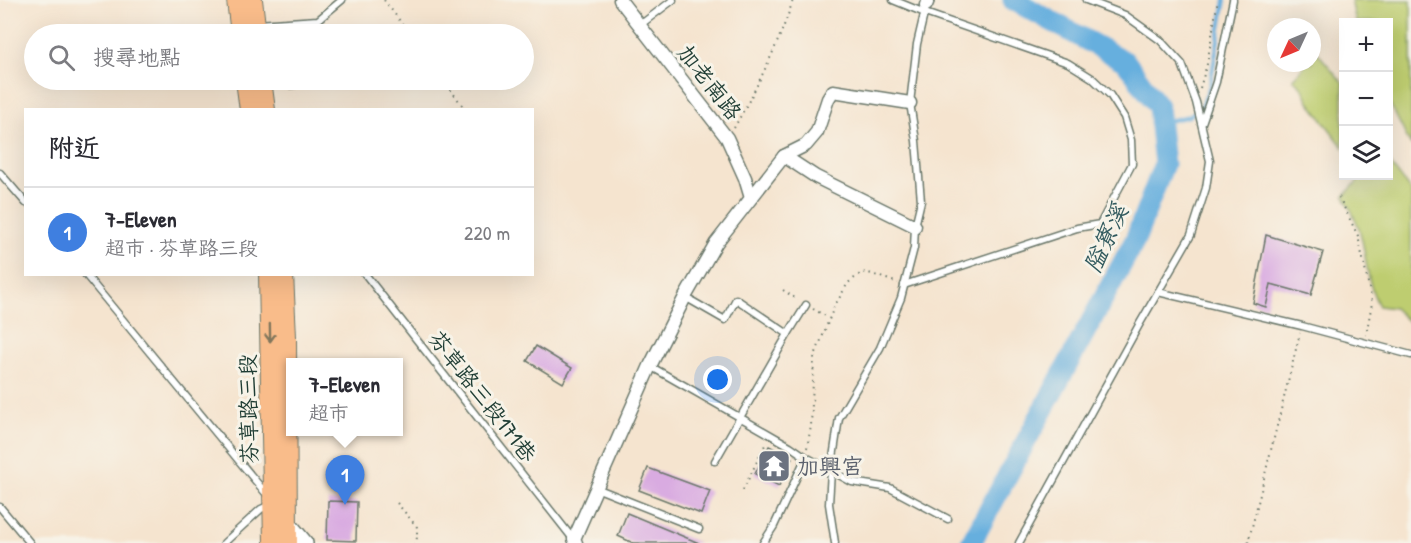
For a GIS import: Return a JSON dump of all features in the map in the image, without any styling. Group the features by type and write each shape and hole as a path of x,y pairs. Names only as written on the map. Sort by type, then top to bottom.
{"main road":[{"path":"237,0 248,24"},
{"path":"251,24 252,0"},
{"path":"247,90 250,108"},
{"path":"262,90 265,108"},
{"name":"芬草路三段","path":"269,276 274,543"},
{"name":"芬草路三段","path":"283,276 286,358"},
{"name":"芬草路三段","path":"287,436 287,533"}],"street":[{"name":"加老南路","path":"620,0 727,138 745,178 751,198"},
{"path":"575,541 650,366 716,243 784,156 806,145 817,132 833,91 910,103"},
{"path":"784,156 816,177 915,226"},
{"path":"274,503 287,533 305,543"}],"lane":[{"path":"294,24 318,20 342,0"},
{"path":"639,25 673,0"},
{"path":"892,0 926,6 1068,63 1092,78 1110,95 1125,117 1131,140 1132,164 1100,224 1077,228 904,285"},
{"path":"1019,543 1191,235 1206,188 1210,161 1196,102 1182,64 1160,40 1125,15 1086,0"},
{"path":"1202,124 1216,82 1233,0"},
{"path":"835,543 828,504 839,418 880,348 901,297 914,248 915,226 921,201 910,103 917,44 926,6"},
{"path":"0,173 24,201"},
{"path":"87,276 274,503 261,509 224,543"},
{"name":"芬草路三段171巷","path":"367,276 575,541"},
{"path":"1158,291 1411,355"},
{"path":"686,297 725,320 736,299 788,334"},
{"path":"716,461 806,305"},
{"path":"650,366 852,482 890,488 948,519"},
{"path":"763,543 774,526 806,457"},
{"path":"596,488 699,530"},
{"path":"0,507 30,543"}],"path":[{"path":"384,0 402,24"},
{"path":"727,138 733,132 765,68 794,0"},
{"path":"1196,102 1207,64 1218,0"},
{"path":"451,90 464,108"},
{"path":"1339,197 1358,236 1371,297 1372,303 1364,343"},
{"path":"806,457 811,426 814,358 829,318 848,283 866,272 904,285"},
{"path":"1248,543 1302,326"},
{"path":"743,490 770,435"},
{"path":"397,503 417,527 417,538 414,543"}],"green space":[{"path":"1351,0 1411,0 1411,146 1393,110 1393,18 1355,18"},
{"path":"1321,57 1339,78 1339,142 1310,103 1302,87 1293,79 1299,72 1321,72"},
{"path":"1393,167 1411,191 1411,324 1394,308 1379,306 1375,298 1360,231 1344,196 1358,180 1393,180"}],"building":[{"path":"1266,235 1323,252 1311,295 1271,284 1266,307 1253,303"},
{"path":"536,346 572,368 563,383 527,361"},
{"name":"加興宮","path":"769,446 792,458 779,486 755,474"},
{"path":"648,468 710,491 701,514 639,490"},
{"path":"328,501 357,502 356,541 327,540"},
{"path":"627,513 699,543 633,543 618,536"}],"waterway":[{"name":"隘寮溪","path":"971,543 1135,240 1164,164 1158,106 1126,62 1013,0"},
{"path":"1160,123 1189,116 1202,106 1210,85 1225,0"}],"place":[{"name":"加興宮","path":"774,466"},
{"name":"7-Eleven","path":"345,505"}]}
